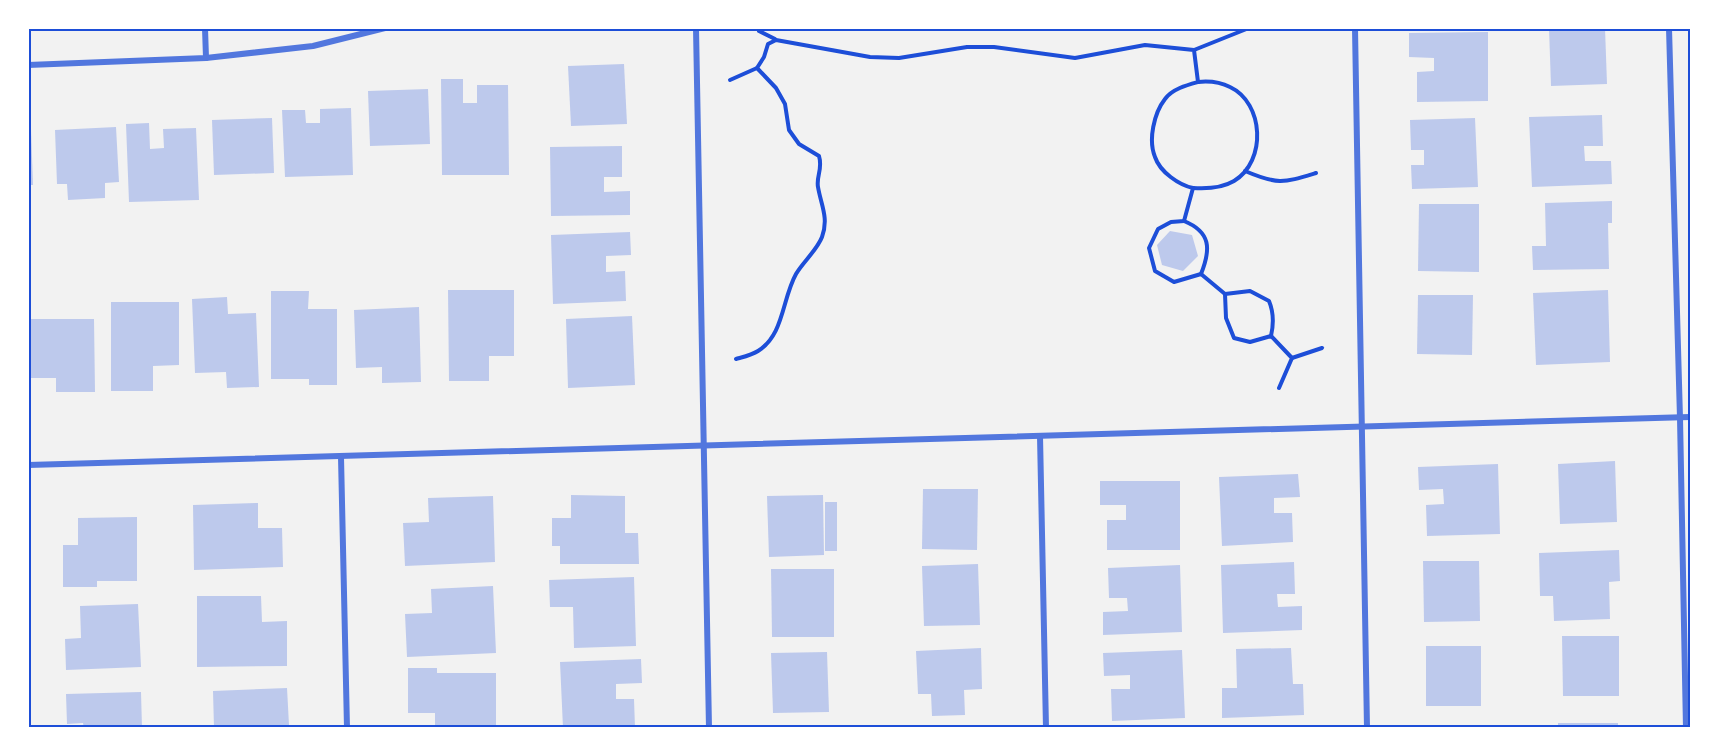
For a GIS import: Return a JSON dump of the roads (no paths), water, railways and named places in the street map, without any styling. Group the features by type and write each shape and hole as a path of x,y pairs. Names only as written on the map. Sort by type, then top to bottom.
{"street":[{"path":"205,28 206,58"},
{"path":"28,65 206,58 313,46 385,28"},
{"path":"696,28 709,728"},
{"path":"1355,28 1366,728"},
{"path":"1669,28 1686,728"},
{"path":"28,465 1690,417"},
{"path":"1040,436 1046,728"},
{"path":"341,457 347,728"}]}
